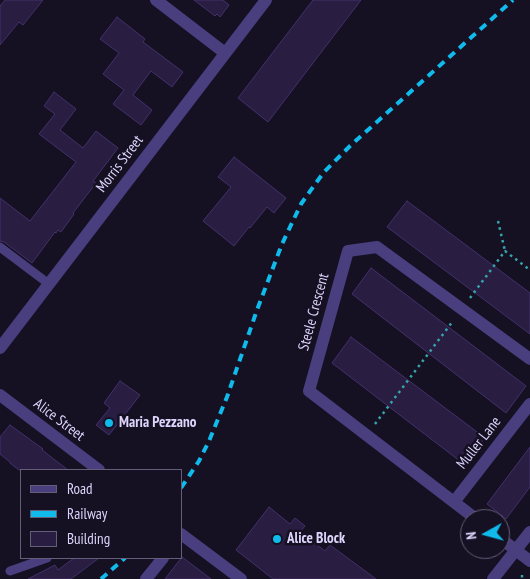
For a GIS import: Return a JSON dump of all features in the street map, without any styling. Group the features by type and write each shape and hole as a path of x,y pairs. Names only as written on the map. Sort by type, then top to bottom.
{"street":[{"path":"156,0 225,53"},
{"name":"Morris Street","path":"0,348 266,0"},
{"name":"Steele Crescent","path":"463,509 309,391 348,251 377,247 530,359"},
{"name":"Alice Street","path":"0,395 98,469"},
{"name":"Muller Lane","path":"454,502 530,404"},
{"path":"493,579 530,532"},
{"path":"182,535 241,579"},
{"path":"510,546 530,561"},
{"path":"146,579 162,559"}],"lane":[{"path":"0,247 49,284"},
{"path":"10,571 44,559"}],"path":[{"path":"498,221 505,251 530,270"},
{"path":"367,435 505,251"}],"building":[{"path":"5,0 43,0 23,25 19,22 0,45 0,6"},
{"path":"194,0 223,0 229,5 220,17 217,14 215,16"},
{"path":"313,0 361,0 268,122 238,98"},
{"path":"117,17 145,39 143,42 183,72 172,87 151,71 133,95 152,110 141,125 113,104 124,90 103,74 119,53 100,39"},
{"path":"54,92 76,109 60,130 83,148 96,131 118,148 93,181 96,183 61,232 58,230 55,232 32,263 0,241 0,198 30,221 76,162 39,134 55,114 44,106"},
{"path":"234,157 286,198 274,213 267,207 234,246 203,221 231,187 218,177"},
{"path":"407,201 530,293 530,334 387,227"},
{"path":"371,268 526,386 506,413 352,294"},
{"path":"351,337 485,438 465,465 332,363"},
{"path":"120,381 140,395 109,435 96,425 110,408 104,403"},
{"path":"10,425 67,469 19,470 0,454 0,437"},
{"path":"530,447 530,487 510,514 510,509 493,509 487,504"},
{"name":"Alice Block","path":"269,507 290,524 295,518 305,526 300,532 325,551 330,545 376,579 273,579 236,550"},
{"path":"182,557 211,579 165,579"},
{"path":"73,559 98,559 71,579 28,579 55,565 58,570"}],"railway":[{"path":"182,486 199,461 209,441 227,397 282,244 301,204 324,172 350,146 513,0"},
{"path":"101,579 124,559"}],"place":[{"name":"Maria Pezzano","path":"109,423"},
{"name":"Alice Block","path":"277,539"}]}
